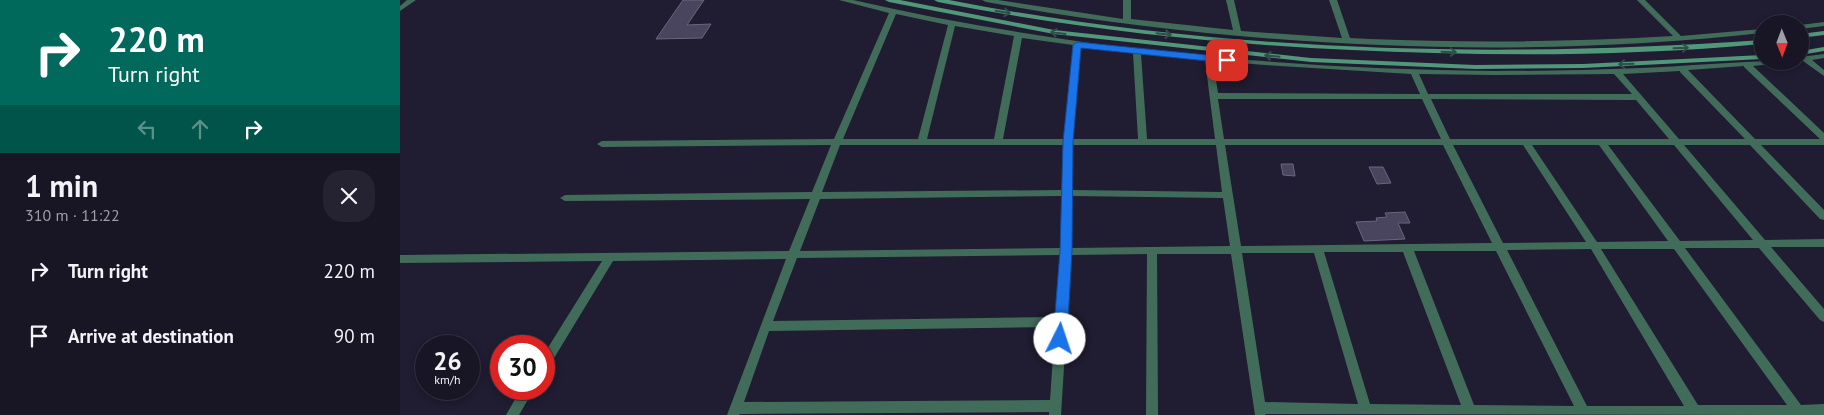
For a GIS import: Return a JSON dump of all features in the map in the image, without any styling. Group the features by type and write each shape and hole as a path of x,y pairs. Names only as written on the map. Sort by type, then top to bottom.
{"main road":[{"path":"889,0 1054,32 1311,60 1475,67 1584,66 1754,57"},
{"path":"938,0 1095,26 1286,45 1462,53 1527,53 1694,48 1754,43"},
{"path":"1809,34 1824,32"},
{"path":"1809,54 1824,49"}],"street":[{"path":"400,9 412,0"},
{"path":"843,0 893,13 1077,45 1310,67 1478,74 1618,73 1683,70 1754,63"},
{"path":"986,0 1024,3 1127,22 1347,41 1484,45 1593,43 1754,32"},
{"path":"1127,0 1127,22"},
{"path":"1230,0 1237,32"},
{"path":"1333,0 1347,41"},
{"path":"1641,0 1679,38"},
{"path":"893,13 837,142 765,326 734,412 1055,410 1066,251 1068,142 1077,45"},
{"path":"922,142 952,24"},
{"path":"1809,26 1824,24"},
{"path":"998,142 1018,36"},
{"path":"1137,52 1143,143"},
{"path":"1809,57 1824,56"},
{"path":"1209,58 1219,143 1237,250 1260,412 1366,410 1696,414 1824,410"},
{"path":"1809,62 1824,74"},
{"path":"1747,64 1824,138"},
{"path":"1683,70 1824,216"},
{"path":"1414,72 1447,143 1584,414"},
{"path":"1618,73 1824,317"},
{"path":"1213,96 1638,97"},
{"path":"602,144 837,142 1824,142"},
{"path":"1526,143 1594,246 1696,414"},
{"path":"1602,143 1798,410"},
{"path":"565,198 1067,193 1228,195"},
{"path":"400,259 793,253 1501,248 1824,243"},
{"path":"1406,248 1470,411"},
{"path":"1318,249 1366,410"},
{"path":"1152,250 1152,415"},
{"path":"555,346 610,256"},
{"path":"765,326 1061,322"},
{"path":"512,415 521,400"}],"building":[{"path":"683,0 704,0 687,25 711,24 702,38 656,39"},
{"path":"1281,164 1293,164 1295,176 1283,175"},
{"path":"1369,167 1383,167 1391,183 1377,184"},
{"path":"1405,212 1410,223 1398,223 1405,239 1364,241 1356,222 1377,221 1376,218 1387,217 1385,213"}],"route":[{"path":"1060,339 1066,251 1068,142 1077,45 1227,60"}]}
